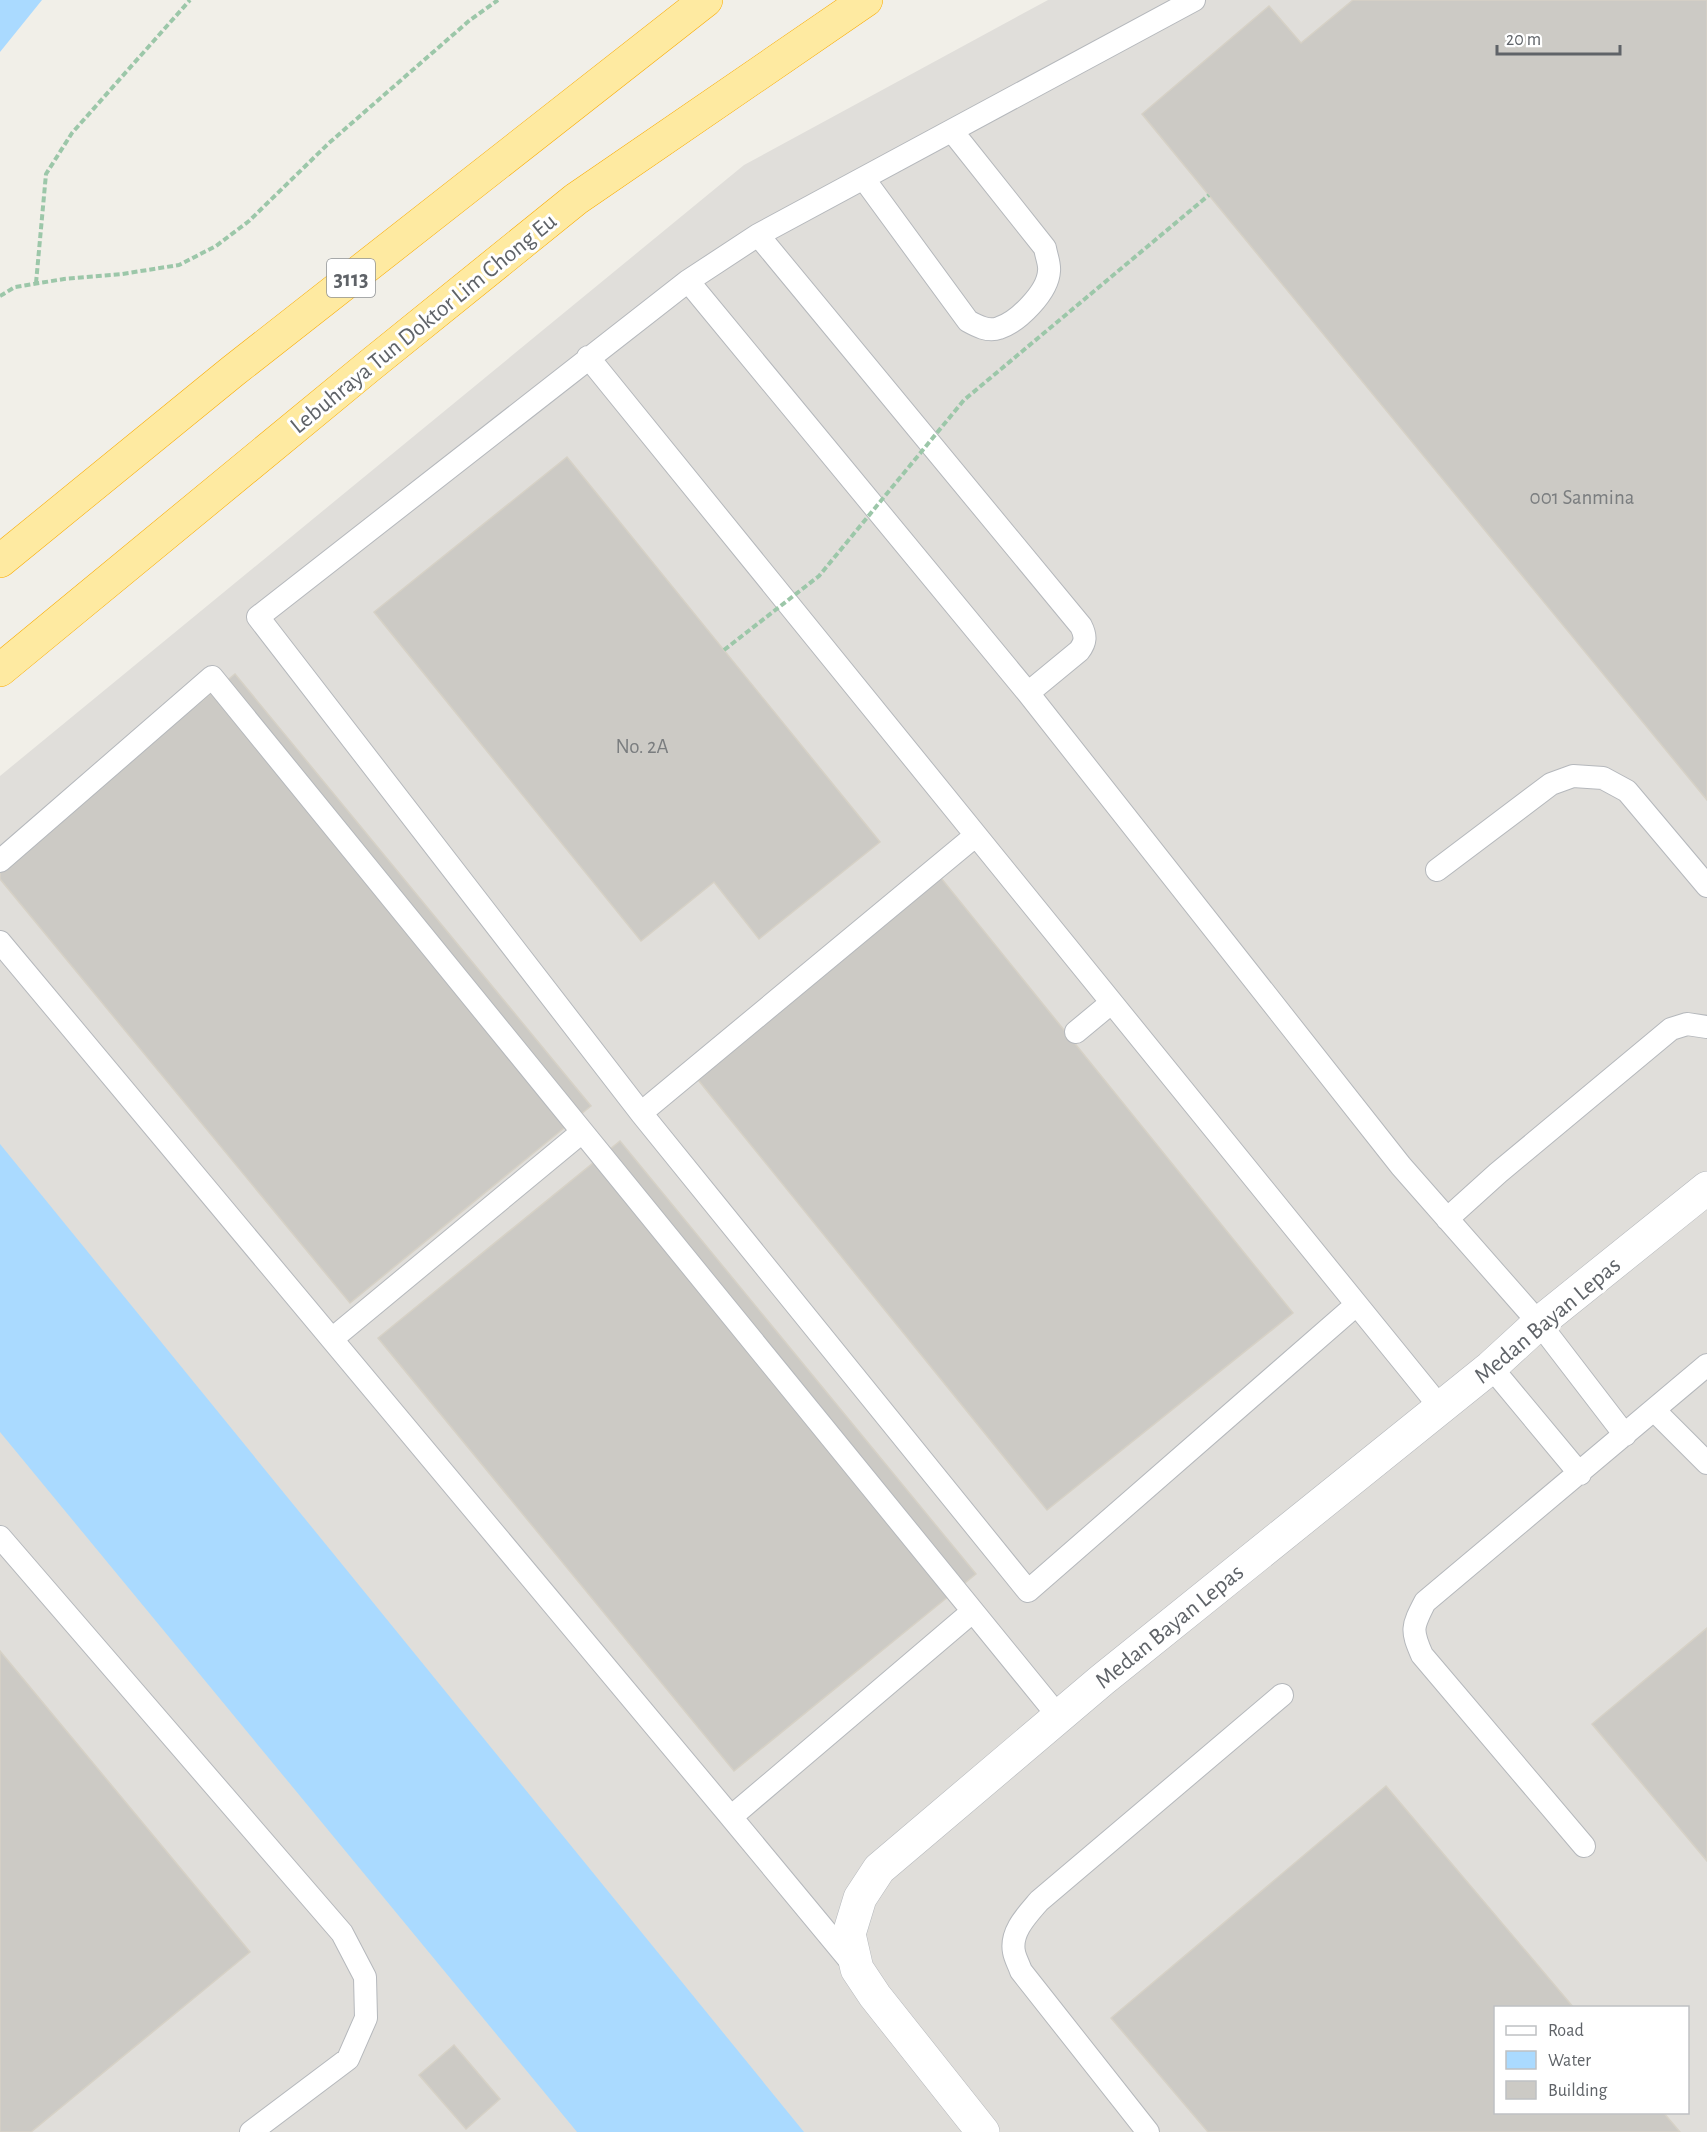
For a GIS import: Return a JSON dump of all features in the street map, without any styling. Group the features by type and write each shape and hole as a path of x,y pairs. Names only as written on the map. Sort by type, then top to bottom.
{"highway":[{"name":"Lebuhraya Tun Doktor Lim Chong Eu","path":"0,670 576,199 866,0"},
{"name":"3113","path":"0,561 233,371 703,1"}],"street":[{"name":"Medan Bayan Lepas","path":"983,2132 875,1996 857,1968 849,1934 860,1898 879,1869 1102,1680 1491,1367 1539,1323 1707,1188"}],"lane":[{"path":"1194,0 758,235 688,281 258,617 641,1113 1028,1591 1356,1305"},
{"path":"864,178 968,321 980,328 998,329 1025,313 1043,288 1049,272 1045,248 952,131"},
{"path":"758,235 1081,626 1085,634 1084,644 1079,651 1028,693"},
{"path":"688,281 1028,693 1401,1166 1539,1323 1625,1435"},
{"path":"588,357 1440,1407"},
{"path":"0,861 212,677 1059,1717"},
{"path":"1437,870 1551,784 1573,776 1603,778 1627,791 1707,886"},
{"path":"641,1113 975,836"},
{"path":"0,942 857,1968"},
{"path":"1076,1032 1110,1003"},
{"path":"1447,1219 1498,1173 1671,1029 1687,1024 1707,1028"},
{"path":"332,1339 582,1132"},
{"path":"1584,1846 1422,1655 1414,1636 1415,1620 1425,1602 1707,1365"},
{"path":"1491,1367 1580,1474"},
{"path":"1654,1410 1707,1463"},
{"path":"0,1537 342,1933 365,1977 366,2018 348,2059 250,2132"},
{"path":"730,1817 972,1612"},
{"path":"1148,2132 1022,1971 1014,1952 1016,1935 1024,1918 1039,1901 1282,1695"}],"path":[{"path":"36,283 46,174 72,133 190,0"},
{"path":"0,296 15,286 179,265 216,246 249,221 329,143 470,20 498,0"},
{"path":"724,650 819,576 964,400 1209,195"}],"shaded area":[{"path":"1048,0 1707,0 1707,2132 0,2132 0,776 744,165"}],"water":[{"path":"0,0 42,0 0,52"},
{"path":"0,1144 804,2132 577,2132 0,1432"}],"building":[{"path":"1353,0 1707,0 1707,800 1142,114 1269,6 1301,43"},
{"path":"567,457 880,842 759,939 714,882 641,941 374,612"},
{"path":"235,674 591,1106 350,1303 0,879 0,865"},
{"path":"941,878 1293,1313 1047,1510 695,1076"},
{"path":"620,1141 976,1574 734,1771 378,1338"},
{"path":"1707,1628 1707,1861 1592,1724"},
{"path":"0,1651 250,1952 31,2132 0,2132"},
{"path":"1386,1786 1572,2006 1494,2006 1494,2114 1665,2114 1680,2132 1208,2132 1111,2018"},
{"path":"454,2045 500,2099 466,2129 419,2075"}]}
